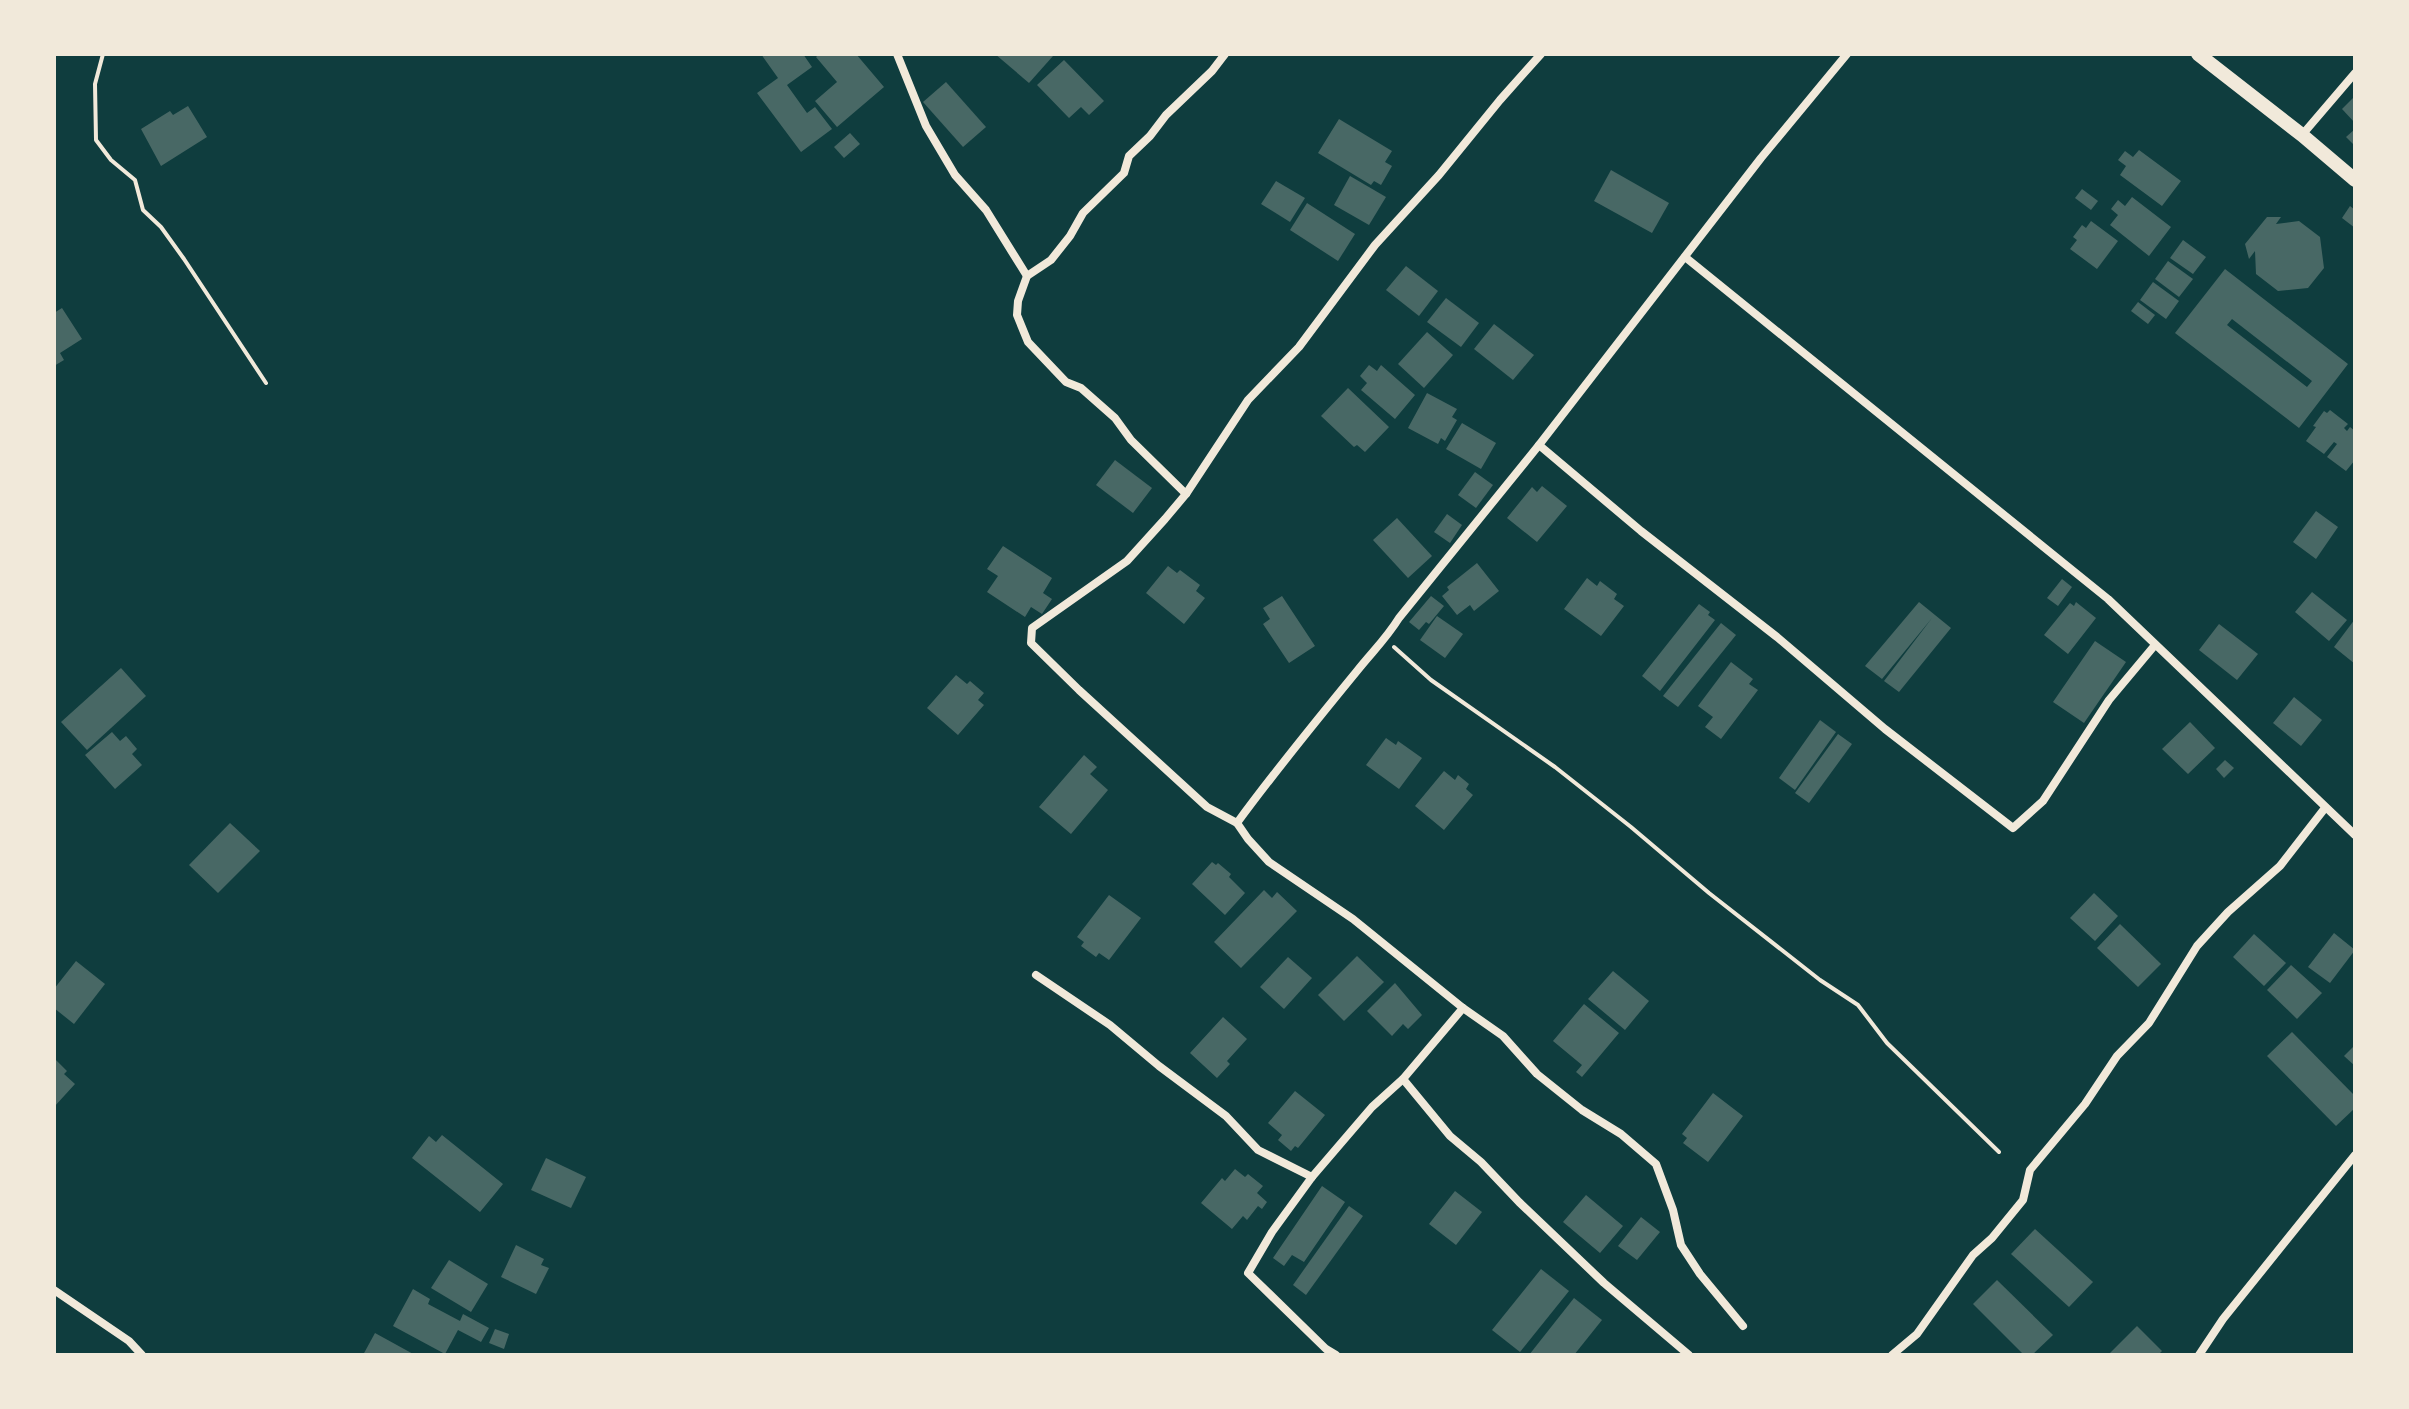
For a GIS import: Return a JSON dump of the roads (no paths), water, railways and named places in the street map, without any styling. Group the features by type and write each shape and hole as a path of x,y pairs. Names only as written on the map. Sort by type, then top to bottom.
{"street":[{"path":"897,54 926,126 955,175 986,210 1027,276"},
{"path":"1186,494 1131,440 1115,418 1081,388 1066,382 1028,342 1017,315 1018,301 1027,276 1051,260 1083,213 1124,173 1129,156 1225,54"},
{"path":"1541,54 1375,245 1299,347 1248,400 1186,494 1127,561 1032,628 1031,643 1207,807 1237,823 1269,862 1353,919 1463,1008 1503,1036 1537,1074 1582,1110 1621,1134 1656,1164 1673,1210 1681,1245 1700,1274 1743,1326"},
{"path":"1237,823 1358,669 1386,640 1399,618 1539,445 1761,158 1847,54"},
{"path":"2198,54 2355,180"},
{"path":"2302,135 2355,73"},
{"path":"1685,257 2096,589 2355,835"},
{"path":"1539,445 1641,531 1777,637 1885,729 2013,828 2043,801 2109,700 2155,645"},
{"path":"1892,1355 1917,1334 1973,1255 1992,1238 2023,1200 2030,1170 2085,1104 2117,1056 2149,1023 2197,946 2228,912 2280,866 2325,808"},
{"path":"1036,975 1110,1025 1226,1116 1258,1150 1312,1177"},
{"path":"1336,1355 1326,1349 1248,1273 1272,1232 1312,1177 1372,1107 1403,1079 1463,1008"},
{"path":"1403,1079 1450,1136 1481,1162 1604,1283 1689,1355"},
{"path":"2199,1355 2223,1319 2355,1155"},
{"path":"54,1290 129,1341 142,1355"}]}
